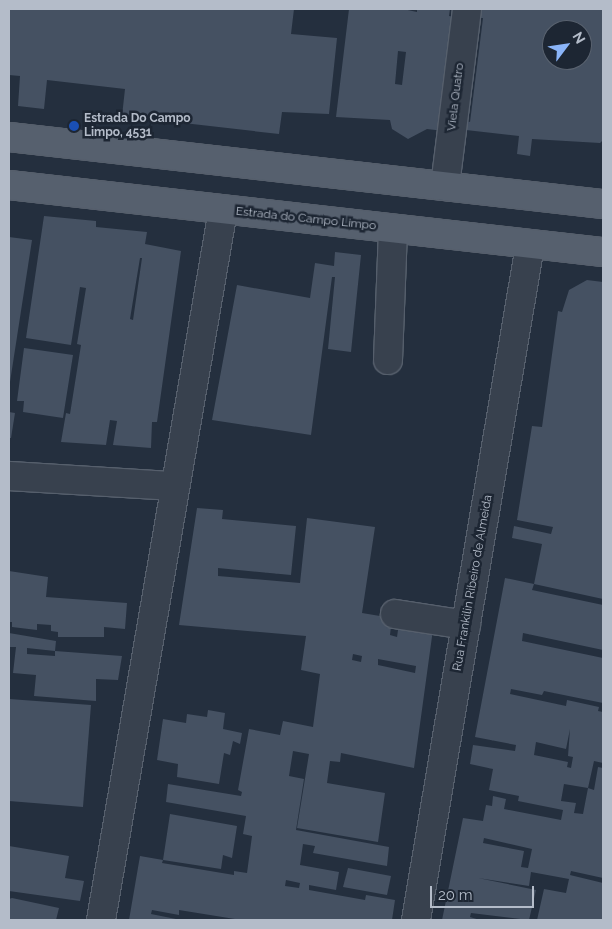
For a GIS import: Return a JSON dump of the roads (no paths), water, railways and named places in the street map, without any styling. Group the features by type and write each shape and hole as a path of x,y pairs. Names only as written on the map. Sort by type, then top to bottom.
{"main road":[{"path":"9,137 603,204"},
{"name":"Estrada do Campo Limpo","path":"9,185 603,252"}],"street":[{"name":"Viela Quatro","path":"445,186 467,9"},
{"path":"101,920 174,486 223,210"},
{"path":"388,360 393,229"},
{"name":"Rua Frankilin Ribeiro de Almeida","path":"416,920 530,245"},
{"path":"9,476 174,486"},
{"path":"394,614 466,625"}],"place":[{"name":"Estrada Do Campo Limpo, 4531","path":"74,126"}]}
